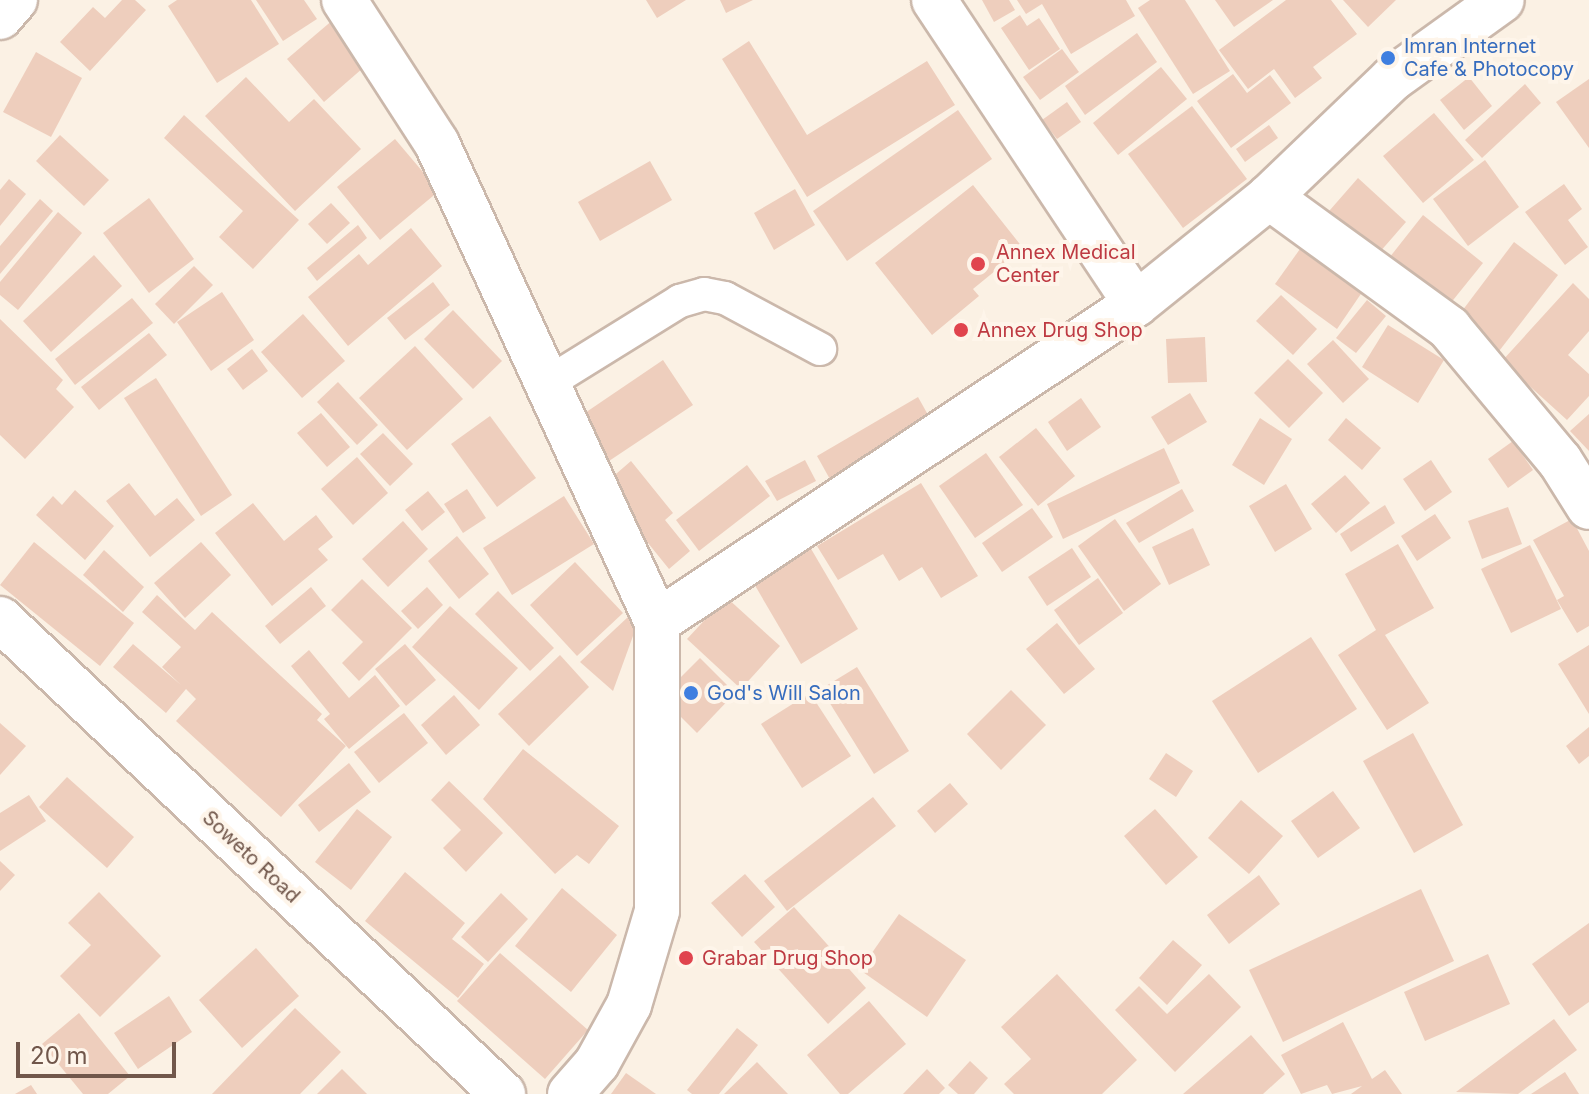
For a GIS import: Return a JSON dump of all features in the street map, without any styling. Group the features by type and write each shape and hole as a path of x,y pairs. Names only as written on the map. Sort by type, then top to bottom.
{"street":[{"path":"0,17 15,0"},
{"path":"344,0 437,144 657,622 657,911 629,1005 597,1063 570,1094"},
{"path":"934,0 1136,304"},
{"path":"657,622 1136,304 1269,197 1392,79 1502,0"},
{"path":"1269,197 1449,328 1560,461 1589,507"},
{"name":"Soweto Road","path":"0,619 503,1094"}],"lane":[{"path":"546,384 680,301 704,294 725,298 820,349"}],"building":[{"path":"122,0 135,0 146,10 90,71 60,42 93,7 105,18"},
{"path":"177,0 251,0 279,44 217,83 168,6"},
{"path":"256,0 304,0 317,19 283,41"},
{"path":"646,0 686,0 657,18"},
{"path":"720,0 753,0 726,13"},
{"path":"982,0 1009,0 1015,10 994,22"},
{"path":"1017,0 1126,0 1135,16 1071,54 1042,4 1026,14"},
{"path":"1150,0 1185,0 1230,71 1193,94 1138,8"},
{"path":"1215,0 1273,0 1234,27"},
{"path":"1286,0 1331,0 1357,34 1313,67 1322,78 1295,98 1274,69 1248,89 1219,50"},
{"path":"1343,0 1396,0 1368,27"},
{"path":"1020,15 1027,26 1039,18 1060,49 1029,70 1001,28"},
{"path":"334,19 371,61 324,102 287,59"},
{"path":"1137,33 1157,62 1085,115 1065,86"},
{"path":"749,41 807,135 927,61 955,105 807,197 722,59"},
{"path":"1062,49 1079,72 1040,100 1023,77"},
{"path":"36,52 82,78 51,137 3,112"},
{"path":"1161,67 1187,99 1118,155 1093,123"},
{"path":"1233,74 1247,93 1270,75 1291,103 1231,148 1197,101"},
{"path":"246,77 289,122 314,99 361,149 295,211 205,116"},
{"path":"1469,77 1492,106 1464,130 1440,100"},
{"path":"1589,79 1589,148 1556,102"},
{"path":"1525,84 1541,103 1482,158 1465,140"},
{"path":"1067,102 1081,122 1057,139 1042,120"},
{"path":"1192,106 1247,179 1183,228 1128,154"},
{"path":"958,110 992,159 847,261 813,211"},
{"path":"1434,113 1474,160 1423,203 1383,156"},
{"path":"184,115 299,220 253,269 219,237 243,211 164,138"},
{"path":"1269,125 1278,138 1245,162 1236,149"},
{"path":"60,135 109,180 84,206 36,161"},
{"path":"395,139 439,191 380,240 337,187"},
{"path":"1485,160 1519,207 1468,246 1433,199"},
{"path":"650,161 672,200 600,241 578,202"},
{"path":"1358,178 1406,222 1372,261 1323,218"},
{"path":"9,179 26,194 0,226 0,190"},
{"path":"1564,184 1582,209 1568,220 1588,247 1565,265 1525,212"},
{"path":"973,185 1023,248 973,289 979,296 932,335 875,263"},
{"path":"795,189 815,225 774,250 754,213"},
{"path":"149,198 194,259 149,293 103,233"},
{"path":"40,199 53,211 0,274 0,246"},
{"path":"331,203 350,223 327,244 308,224"},
{"path":"58,212 82,233 18,310 0,295 0,282"},
{"path":"1423,215 1483,263 1441,315 1382,267"},
{"path":"358,225 367,238 317,281 307,268"},
{"path":"411,228 442,266 348,346 308,297 359,254 368,265"},
{"path":"1305,242 1367,285 1337,329 1275,284"},
{"path":"1514,242 1558,275 1496,355 1453,323"},
{"path":"94,255 122,286 51,352 23,321"},
{"path":"194,266 213,285 174,324 155,304"},
{"path":"433,282 450,305 405,340 387,318"},
{"path":"1573,283 1589,299 1589,331 1568,355 1589,374 1589,396 1567,420 1502,361"},
{"path":"222,292 254,340 211,371 177,322"},
{"path":"1281,295 1317,329 1293,355 1256,321"},
{"path":"132,298 153,323 75,385 55,359"},
{"path":"1367,300 1386,316 1356,353 1336,338"},
{"path":"453,310 502,361 473,389 424,339"},
{"path":"303,314 345,361 302,398 261,352"},
{"path":"0,319 63,380 56,389 74,407 25,459 0,435"},
{"path":"1388,325 1444,360 1418,403 1362,367"},
{"path":"149,333 167,355 99,410 81,387"},
{"path":"1205,337 1207,382 1168,383 1166,339"},
{"path":"1333,340 1369,379 1343,403 1307,364"},
{"path":"415,346 463,399 407,450 359,398"},
{"path":"252,349 268,371 243,390 227,369"},
{"path":"1288,359 1323,393 1289,428 1254,393"},
{"path":"663,360 693,405 606,463 576,419"},
{"path":"156,378 232,495 201,516 124,398"},
{"path":"338,382 378,425 357,445 317,402"},
{"path":"1190,393 1207,422 1168,445 1151,417"},
{"path":"918,397 932,422 831,481 817,456"},
{"path":"1081,398 1101,427 1067,451 1048,422"},
{"path":"321,413 350,447 327,467 297,433"},
{"path":"1589,414 1589,451 1570,431"},
{"path":"490,416 536,478 497,507 451,444"},
{"path":"1260,418 1292,439 1264,485 1232,465"},
{"path":"1346,418 1381,448 1362,470 1328,440"},
{"path":"1036,428 1075,476 1038,506 999,457"},
{"path":"383,433 413,464 390,486 360,454"},
{"path":"1513,441 1533,470 1508,488 1488,459"},
{"path":"1164,448 1180,483 1063,539 1047,504"},
{"path":"986,453 1023,505 975,538 939,486"},
{"path":"357,457 388,493 353,525 321,489"},
{"path":"805,460 816,481 777,501 765,481"},
{"path":"1431,460 1452,492 1425,511 1403,479"},
{"path":"631,461 673,513 665,520 690,551 669,569 602,486"},
{"path":"747,465 770,496 699,551 676,520"},
{"path":"1345,475 1370,503 1336,533 1311,504"},
{"path":"129,483 155,516 177,498 195,520 150,557 106,501"},
{"path":"921,483 978,576 941,598 922,567 899,581 883,554 838,580 817,546"},
{"path":"1286,484 1312,529 1275,552 1249,506"},
{"path":"467,489 486,518 463,533 444,504"},
{"path":"1182,489 1194,511 1139,543 1126,523"},
{"path":"75,490 114,526 85,560 36,515 53,496 62,505"},
{"path":"428,491 445,512 422,531 405,510"},
{"path":"564,496 594,544 512,595 483,548"},
{"path":"253,503 284,541 316,515 333,537 318,549 328,560 272,606 215,533"},
{"path":"1385,505 1395,523 1351,552 1340,534"},
{"path":"1508,507 1522,544 1482,559 1468,521"},
{"path":"1032,508 1053,537 1002,572 982,543"},
{"path":"1435,514 1451,538 1417,561 1401,536"},
{"path":"1115,519 1161,584 1124,611 1078,546"},
{"path":"1572,519 1589,551 1589,626 1577,633 1557,600 1564,596 1533,540"},
{"path":"403,521 428,549 388,587 362,559"},
{"path":"1193,528 1210,565 1169,585 1152,547"},
{"path":"457,536 489,574 459,599 428,561"},
{"path":"34,542 134,623 100,666 0,585"},
{"path":"201,542 231,575 185,618 154,583"},
{"path":"1398,544 1434,608 1385,635 1429,703 1387,730 1338,655 1376,630 1345,574"},
{"path":"1530,545 1561,609 1511,633 1481,569"},
{"path":"810,547 858,629 801,664 753,582"},
{"path":"1072,548 1091,577 1047,606 1028,577"},
{"path":"104,550 144,587 123,612 83,575"},
{"path":"575,562 623,613 577,656 530,605"},
{"path":"1098,578 1123,613 1079,645 1054,610"},
{"path":"362,579 412,628 359,681 342,663 363,642 331,610"},
{"path":"311,587 326,606 280,644 265,626"},
{"path":"427,587 443,605 418,629 401,611"},
{"path":"498,591 554,648 530,671 475,614"},
{"path":"157,595 195,630 212,612 322,714 317,720 346,746 281,817 176,721 196,699 186,689 166,713 113,667 133,644 181,685 162,667 181,647 142,612"},
{"path":"726,597 780,646 741,689 687,639"},
{"path":"450,606 518,668 479,710 412,647"},
{"path":"629,616 637,625 613,691 580,662"},
{"path":"1057,623 1095,669 1064,694 1026,649"},
{"path":"1311,637 1357,709 1258,773 1212,701"},
{"path":"405,644 436,680 406,706 375,669"},
{"path":"1589,645 1589,714 1558,664"},
{"path":"309,650 349,698 375,675 400,706 349,749 324,719 330,714 291,666"},
{"path":"560,655 589,687 529,746 498,714"},
{"path":"700,658 735,693 697,733 661,697"},
{"path":"857,667 909,751 874,774 821,689"},
{"path":"1011,690 1046,725 1001,770 967,734"},
{"path":"810,693 851,756 802,788 761,724"},
{"path":"454,695 480,725 446,755 421,725"},
{"path":"404,713 428,743 379,783 354,752"},
{"path":"0,723 26,746 0,775"},
{"path":"1589,727 1589,756 1579,764 1566,746"},
{"path":"1413,733 1463,825 1414,853 1363,761"},
{"path":"523,749 619,826 589,864 577,855 555,874 483,799"},
{"path":"1166,753 1193,771 1176,797 1149,779"},
{"path":"349,763 371,792 319,832 298,805"},
{"path":"67,777 134,837 107,868 39,807"},
{"path":"449,781 503,833 466,872 443,848 461,830 431,800"},
{"path":"950,783 968,804 935,833 917,811"},
{"path":"1333,791 1360,828 1318,858 1291,821"},
{"path":"29,795 46,821 0,851 0,813"},
{"path":"873,797 896,826 787,911 764,881"},
{"path":"1241,800 1283,836 1249,874 1208,838"},
{"path":"357,809 392,837 351,890 315,862"},
{"path":"1155,809 1198,857 1166,885 1124,836"},
{"path":"0,861 15,875 0,891"},
{"path":"405,872 465,923 452,939 484,964 458,998 365,921"},
{"path":"745,874 775,907 742,937 711,903"},
{"path":"1259,875 1280,904 1229,944 1207,915"},
{"path":"562,888 617,935 571,992 515,946"},
{"path":"1421,889 1454,961 1283,1042 1249,970"},
{"path":"99,892 161,956 100,1017 60,976 91,945 68,923"},
{"path":"501,893 528,919 488,962 461,937"},
{"path":"794,907 866,988 828,1024 754,942"},
{"path":"899,914 966,960 927,1017 860,970"},
{"path":"1589,923 1589,1002 1569,1016 1532,964"},
{"path":"1173,940 1202,965 1167,1005 1139,978"},
{"path":"256,948 299,996 242,1048 199,1000"},
{"path":"500,953 588,1030 545,1079 457,1001"},
{"path":"1488,954 1510,1004 1425,1041 1404,992"},
{"path":"1057,974 1137,1060 1102,1094 1014,1094 1004,1084 1031,1059 1001,1027"},
{"path":"1209,974 1241,1007 1175,1072 1115,1010 1139,986 1167,1014"},
{"path":"169,996 192,1032 138,1069 114,1033"},
{"path":"869,1001 906,1044 848,1094 840,1094 807,1055"},
{"path":"295,1008 341,1052 300,1094 212,1094"},
{"path":"79,1013 130,1076 108,1094 83,1094 42,1044"},
{"path":"1554,1019 1577,1050 1518,1094 1456,1092"},
{"path":"1343,1022 1372,1079 1385,1070 1402,1094 1351,1094 1362,1086 1332,1094 1327,1085 1301,1094 1281,1055"},
{"path":"737,1028 758,1045 719,1094 692,1094 687,1090"},
{"path":"1251,1035 1285,1074 1263,1094 1183,1094"},
{"path":"970,1061 988,1078 974,1094 958,1094 948,1085"},
{"path":"757,1062 788,1094 724,1094"},
{"path":"342,1069 367,1094 317,1094"},
{"path":"927,1069 945,1088 939,1094 903,1094"},
{"path":"1565,1072 1579,1094 1531,1094"},
{"path":"626,1073 656,1094 611,1094"},
{"path":"31,1085 37,1094 15,1094"}],"place":[{"name":"Imran Internet Cafe & Photocopy","path":"1388,58"},
{"name":"Annex Medical Center","path":"978,264"},
{"name":"Annex Drug Shop","path":"961,330"},
{"name":"God's Will Salon","path":"691,693"},
{"name":"Grabar Drug Shop","path":"686,958"}]}
